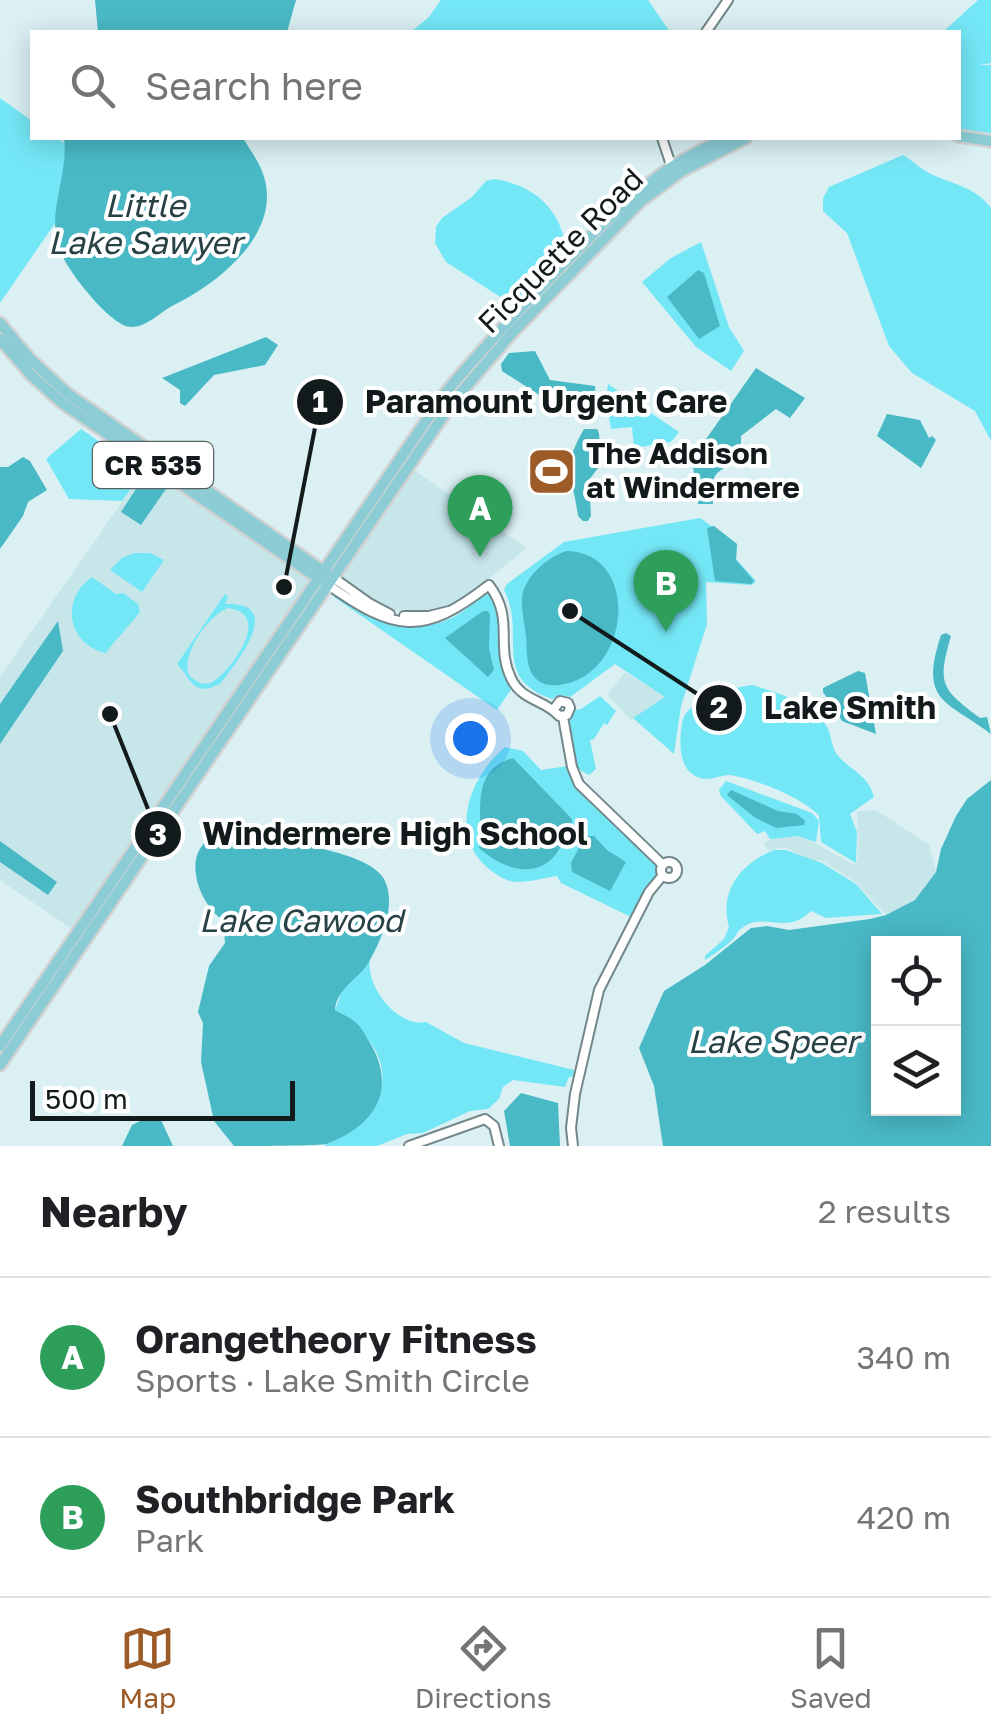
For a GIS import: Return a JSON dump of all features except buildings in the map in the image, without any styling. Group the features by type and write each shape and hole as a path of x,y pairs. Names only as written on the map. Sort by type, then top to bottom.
{"main road":[{"path":"961,136 991,141"},
{"name":"Ficquette Road","path":"111,894 324,577 412,438 467,368 624,201 725,140"},
{"name":"Ficquette Road","path":"673,171 742,140"},
{"name":"CR 535","path":"0,323 30,359 68,394 324,577"},
{"name":"CR 535","path":"0,340 61,402 324,577"},
{"path":"0,1046 111,894"},
{"path":"0,1065 111,894"}],"street":[{"path":"707,30 728,0"},
{"path":"663,140 673,171"},
{"path":"324,577 367,610 389,618 426,622 459,608 489,586 504,611 506,666 511,679 528,699 563,717 572,768 579,784 663,864 664,876 650,892 599,990 576,1090 573,1146"},
{"path":"554,709 560,701 568,703 569,713 563,717"},
{"path":"663,864 670,862 676,870 673,876 664,876"},
{"path":"409,1146 485,1118 494,1126 499,1146"}],"shaded area":[{"path":"441,0 648,0 669,30 413,30"},
{"path":"978,0 991,0 991,63 979,65 991,65 991,133 961,129 961,30 945,30"},
{"path":"0,98 30,120 30,140 60,140 96,164 0,303"},
{"path":"903,155 929,173 971,191 991,208 991,441 975,411 912,373 889,346 847,233 823,211 823,198 829,187"},
{"path":"495,179 520,186 550,208 565,244 516,307 446,262 435,243 436,227 442,218 472,197 486,181"},
{"path":"701,242 729,327 744,351 731,371 696,347 642,282 671,258"},
{"path":"608,384 679,432 671,442 634,448 632,427 611,429"},
{"path":"81,429 143,472 122,501 69,499 46,459"},
{"path":"147,466 307,576 309,583 75,931 0,880 0,677"},
{"path":"411,468 527,548 462,600 430,613 391,610 372,602 338,574"},
{"path":"700,518 737,544 736,559 756,581 752,585 706,582 707,624 681,706 674,754 633,718 665,697 615,664 570,697 560,695 552,699 533,690 522,679 513,653 510,606 504,590 507,584 564,542"},
{"path":"134,553 150,553 164,560 142,592 110,570"},
{"path":"92,577 116,594 123,593 138,604 140,612 106,653 83,640 72,620 75,597"},
{"path":"336,593 379,618 425,626 457,615 491,593 512,688 497,710 334,597"},
{"path":"225,594 225,604 243,606 253,612 252,635 221,683 198,688 177,664","holes":["228,608 242,613 248,622 248,633 235,659 210,683 196,681 189,675 188,666 198,637 220,612"]},
{"path":"625,672 666,697 631,720 607,695"},
{"path":"752,685 794,700 813,712 827,727 836,754 868,784 874,797 850,814 857,832 856,863 821,842 819,816 802,802 739,777 697,777 685,766 680,740 685,715 710,696"},
{"path":"600,696 616,711 590,740 596,769 589,775 573,766 567,718 573,710"},
{"path":"505,747 523,751 541,770 568,766 575,784 659,865 660,875 633,918 561,883 557,876 513,882 489,869 476,855 466,823 468,806 482,774"},
{"path":"726,781 812,813 819,821 816,842 798,836 770,839 765,831 757,834 721,796 719,790"},
{"path":"876,810 929,845 936,872 915,900 886,915 854,881 821,860 813,861 785,847 768,851 763,843 782,835 803,837 855,865 857,811"},
{"path":"774,850 786,850 822,863 856,884 882,914 826,918 811,911 793,922 750,923 705,960 724,939 729,927 727,902 735,880 751,863"},
{"path":"370,961 379,993 405,1019 426,1022 464,1043 574,1070 575,1076 569,1077 565,1087 513,1080 503,1087 499,1099 488,1109 470,1111 423,1133 407,1134 377,1146 323,1146 365,1118 377,1101 382,1083 381,1064 372,1045 335,1010 342,991"}],"water":[{"path":"95,0 296,0 288,30 98,30"},
{"name":"Little Lake Sawyer","path":"64,140 244,140 262,171 267,193 265,214 243,253 209,284 142,325 122,325 91,296 60,251 55,224"},
{"path":"698,270 704,273 720,326 699,339 667,297"},
{"path":"266,337 278,345 265,365 214,375 185,406 180,403 180,390 162,378"},
{"path":"535,351 550,380 595,386 597,419 583,420 573,410 558,407 502,371 501,364 509,353"},
{"path":"756,368 805,398 790,418 776,409 741,436 741,456 714,478 713,504 698,504 692,459"},
{"path":"887,414 920,420 929,438 936,440 921,468 877,436"},
{"path":"584,429 597,429 599,433 601,464 589,480 588,521 578,516 570,471"},
{"path":"23,457 30,461 47,490 28,502 0,549 0,467 8,467"},
{"path":"147,472 168,486 141,525 121,512"},
{"path":"714,526 737,544 736,560 754,581 751,584 715,581 707,528"},
{"path":"567,551 591,557 608,572 616,592 618,616 613,640 601,661 583,677 559,685 544,684 530,670 522,598 527,582 538,569"},
{"path":"483,611 490,615 489,649 494,670 488,677 445,638"},
{"path":"58,621 63,651 0,744 0,704"},
{"path":"941,635 951,636 944,665 946,684 967,708 980,718 987,717 991,734 949,705 935,687 935,657"},
{"path":"858,671 865,673 876,734 842,721 823,692 823,688"},
{"path":"513,758 572,819 568,834 552,859 532,869 510,867 479,848 484,784 499,764"},
{"name":"Lake Speer","path":"991,780 991,1146 663,1146 654,1086 639,1048 664,991 751,928 789,930 870,919 915,900 936,872 941,849 967,799"},
{"path":"731,790 778,811 797,814 804,825 776,828 754,817 727,795"},
{"name":"Lake Cawood","path":"222,834 283,842 356,859 373,868 388,889 388,910 379,942 366,967 340,995 335,1010 357,1024 369,1041 378,1058 381,1090 369,1116 358,1127 327,1144 234,1146 214,1121 201,1062 203,1023 198,1012 209,966 225,943 223,920 213,912 199,888 196,861 208,840"},
{"path":"585,836 594,836 626,862 610,891 572,872 571,863"},
{"path":"0,841 57,882 48,895 0,862"},
{"path":"521,1093 558,1103 560,1146 510,1146 504,1111"},
{"path":"150,1116 160,1118 173,1146 122,1146 132,1125"}],"place":[{"name":"The Addison at Windermere","path":"551,471"},
{"name":"Orangetheory Fitness","path":"480,557"},
{"name":"Paramount Urgent Care","path":"284,587"},
{"name":"Lake Smith","path":"570,611"},
{"name":"Southbridge Park","path":"666,632"},
{"name":"Windermere High School","path":"110,714"}]}
